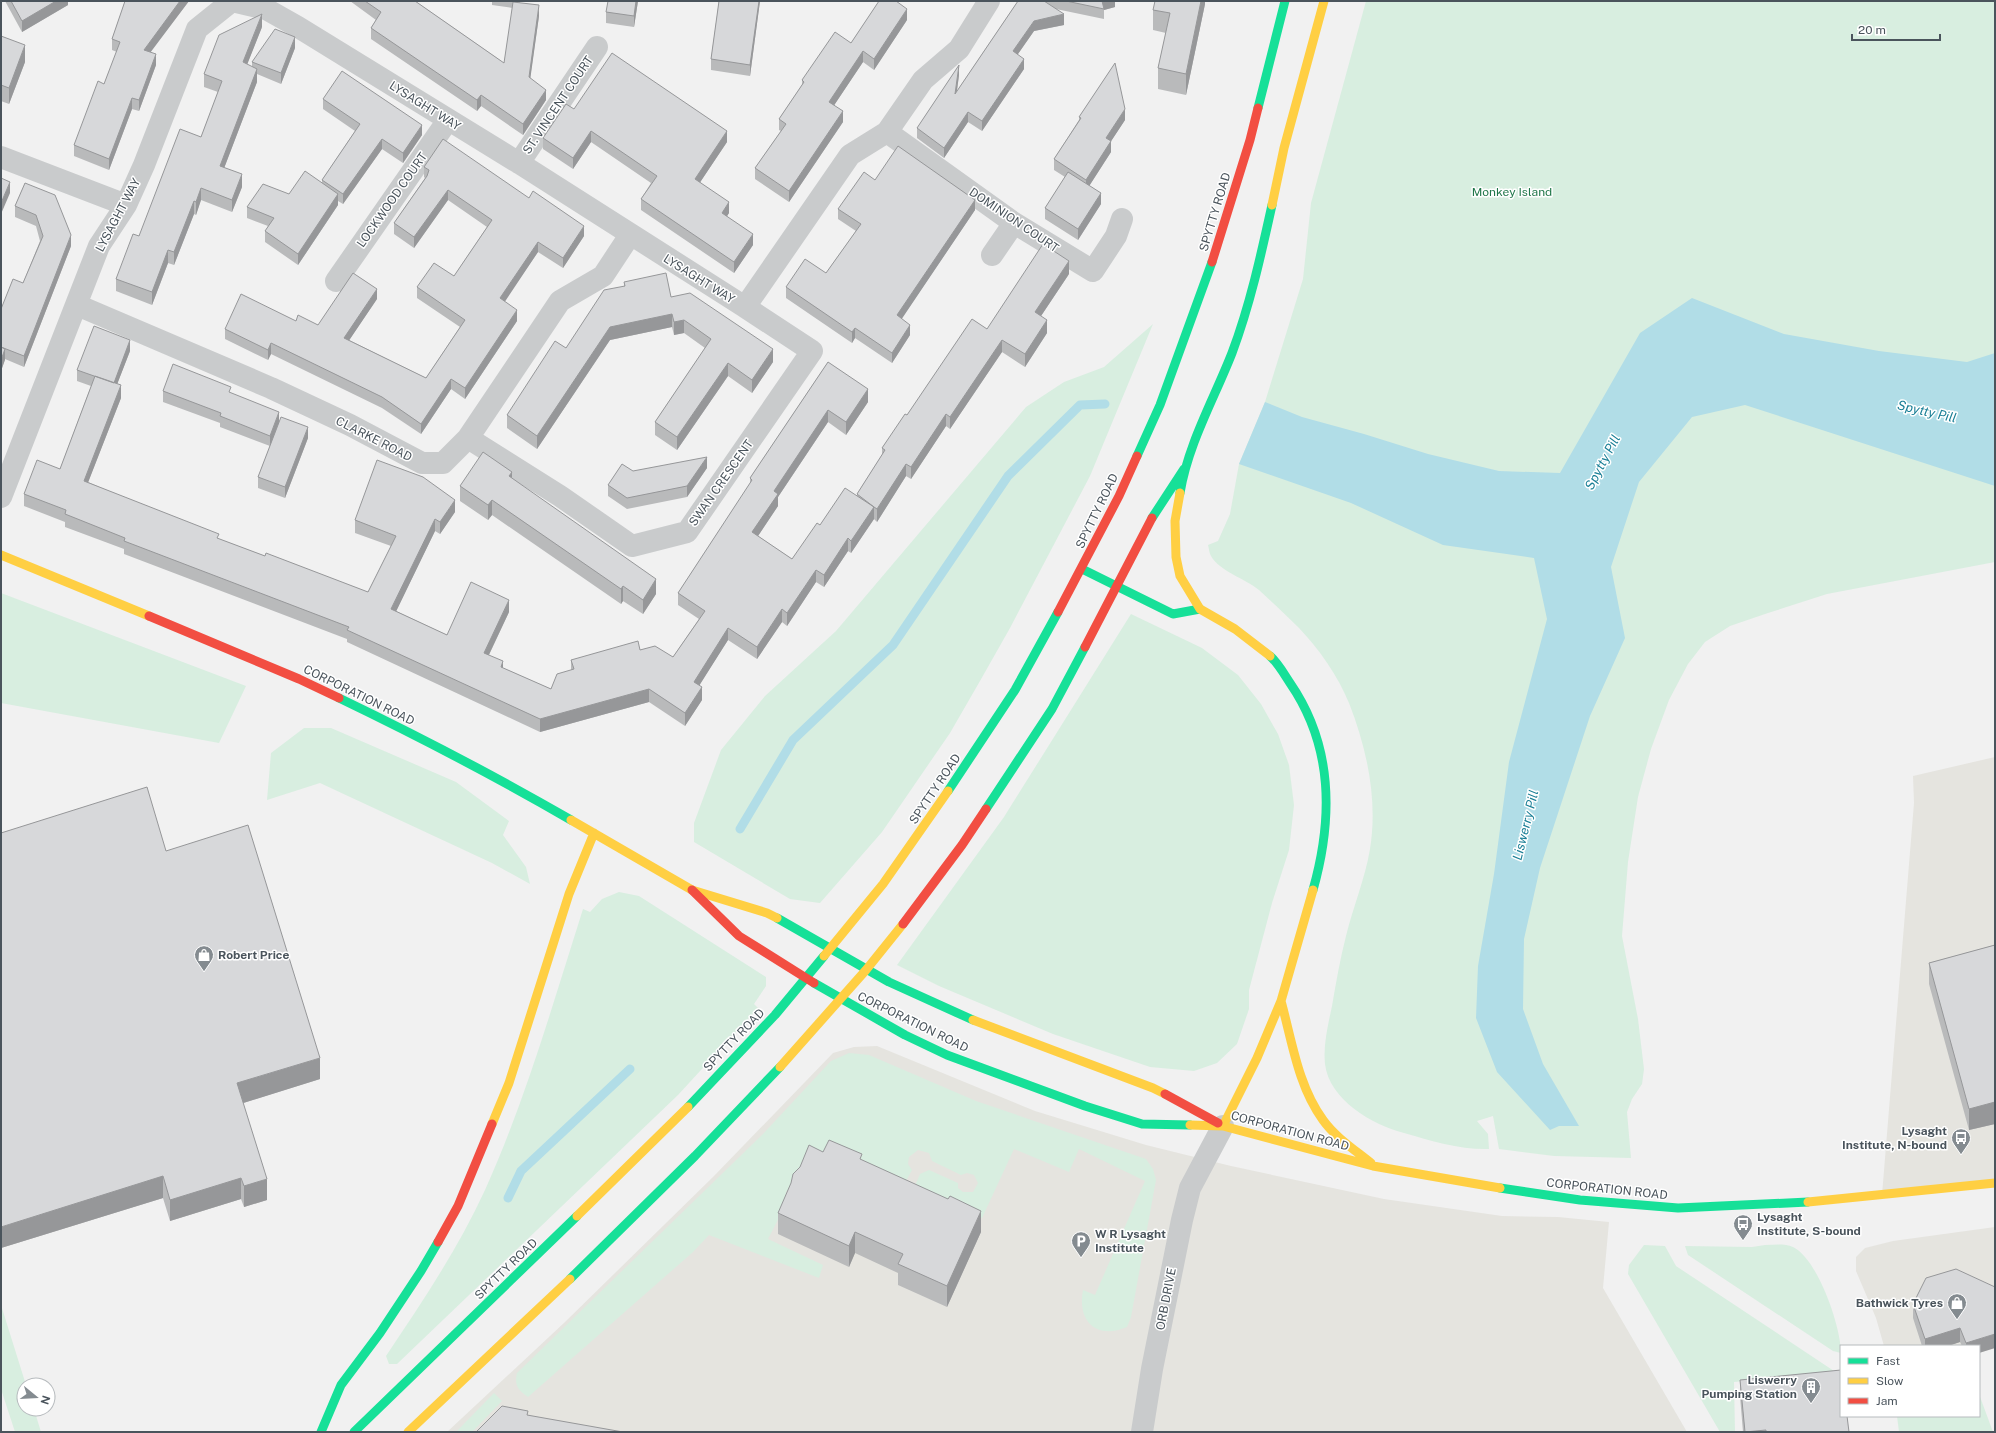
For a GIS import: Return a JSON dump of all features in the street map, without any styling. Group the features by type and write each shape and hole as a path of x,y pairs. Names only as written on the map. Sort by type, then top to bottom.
{"main road":[{"name":"SPYTTY ROAD","path":"354,1432 668,1128 775,1014 883,884 937,808 1015,690 1082,569 1119,496 1160,404 1208,274 1250,140 1285,1"},
{"path":"1222,1126 1257,1058 1281,1001 1320,865 1327,821 1327,782 1316,735 1299,696 1273,659 1235,629 1200,610 1180,576 1176,557 1175,521 1184,470 1232,352 1258,272 1284,148 1324,1"},
{"path":"408,1432 538,1310 695,1156 791,1056 866,970 921,902 1052,709 1118,587 1155,512 1184,470"},
{"name":"CORPORATION ROAD","path":"1,555 299,679 398,726 594,833 692,890 767,913 866,970 956,1014 1153,1088 1222,1126"},
{"path":"1082,569 1173,614 1200,610"},
{"path":"321,1432 341,1385 380,1333 421,1271 458,1206 509,1083 569,894 594,833"},
{"name":"CORPORATION ROAD","path":"692,890 739,936 840,999 947,1055 1085,1106 1142,1124 1222,1126 1373,1166 1487,1187 1603,1202 1678,1208 1716,1208 1815,1202 1995,1183"},
{"path":"1281,1001 1298,1064 1309,1092 1324,1120 1373,1166"}],"street":[{"name":"LYSAGHT WAY","path":"1,497 99,246 126,205 144,165 197,29 232,1 266,8 518,163 745,307 850,155 887,132 923,80 959,49 989,1"},
{"name":"ST. VINCENT COURT","path":"518,163 596,47"},
{"name":"LOCKWOOD COURT","path":"336,280 448,120"},
{"name":"DOMINION COURT","path":"887,132 1014,223 1093,271 1116,236 1122,219"},
{"path":"1,157 126,205"},
{"path":"992,254 1014,223"},
{"name":"CLARKE ROAD","path":"77,305 271,388 350,425 422,463 443,463 468,438 560,301 603,276 630,235"},
{"name":"SWAN CRESCENT","path":"468,438 560,496 632,546 688,532 812,351 745,307"},
{"name":"ORB DRIVE","path":"1142,1432 1152,1369 1188,1194 1222,1126"}],"shaded area":[{"path":"1995,757 1995,1183 1882,1195 1914,803 1913,776"},
{"path":"877,1046 1035,1111 1146,1145 1231,1166 1384,1199 1502,1216 1558,1217 1609,1222 1603,1288 1687,1432 447,1432 565,1322 714,1176 833,1053 854,1047"},
{"path":"1995,1227 1995,1348 1980,1353 1980,1345 1884,1345 1876,1318 1856,1271 1856,1257 1865,1248 1893,1241"}],"green space":[{"name":"Monkey Island","path":"1366,1 1995,1 1995,562 1827,594 1768,613 1730,626 1705,642 1688,664 1669,700 1651,749 1638,797 1628,862 1622,936 1638,1019 1644,1069 1642,1084 1632,1099 1627,1112 1631,1158 1554,1156 1499,1149 1493,1116 1477,1121 1488,1134 1489,1149 1457,1146 1404,1133 1379,1124 1354,1109 1335,1089 1328,1077 1325,1064 1326,1035 1340,962 1370,849 1373,812 1372,793 1366,756 1345,693 1321,654 1299,628 1259,590 1220,566 1210,555 1208,545 1218,541 1230,514 1239,464 1265,402 1303,279 1311,203"},
{"path":"1153,324 1090,476 1010,628 980,681 950,733 882,832 820,903 790,899 694,842 694,823 721,750 765,696 836,631 1026,407 1064,382 1104,367"},
{"path":"1,593 246,686 219,743 1,703"},
{"path":"1131,614 1202,648 1238,675 1261,704 1278,734 1289,765 1294,805 1289,850 1272,903 1249,990 1249,1009 1237,1044 1217,1063 1194,1071 1150,1067 1053,1034 939,986 897,965 1004,817"},
{"path":"304,728 331,728 456,782 509,821 503,835 526,867 530,884 492,863 320,783 267,800 271,753"},
{"path":"619,892 639,896 766,977 766,986 754,1004 758,1008 678,1095 397,1364 389,1364 386,1356 426,1295 463,1233 485,1190 500,1156 538,1051 583,909 590,912 602,899"},
{"path":"849,1053 869,1055 976,1101 1146,1159 1153,1169 1156,1180 1131,1317 1127,1327 1106,1331 1091,1325 1086,1319 1083,1311 1083,1290 1095,1295 1145,1181 1079,1149 1069,1172 1014,1149 982,1218 914,1188 920,1174 929,1170 958,1183 958,1188 963,1192 973,1192 978,1183 974,1175 967,1173 961,1175 932,1161 929,1153 918,1150 909,1157 908,1164 912,1170 905,1183 795,1182 786,1192 785,1206 768,1239 823,1265 819,1278 709,1235 693,1252 528,1397 522,1392 516,1381 517,1373 763,1134 831,1061"},
{"path":"1644,1245 1665,1246 1676,1266 1837,1373 1734,1382 1735,1432 1720,1432 1628,1274 1629,1265"},
{"path":"1783,1245 1793,1247 1802,1254 1811,1265 1826,1295 1837,1327 1840,1341 1840,1353 1833,1351 1688,1255 1685,1246 1752,1247"},
{"path":"1,1305 24,1377 16,1377 16,1417 36,1417 41,1432 15,1432 1,1389"},
{"path":"494,1393 502,1401 472,1432 456,1432"},
{"path":"1980,1397 1993,1432 1899,1432 1897,1417 1980,1417"}],"water":[{"path":"1692,298 1784,334 1879,351 1967,362 1995,353 1995,486 1745,405 1692,417 1639,482 1611,567 1625,638 1590,716 1540,868 1524,939 1523,1009 1543,1064 1579,1126 1559,1126 1550,1130 1497,1072 1476,1018 1478,966 1494,874 1509,762 1547,619 1534,558 1443,545 1351,503 1239,464 1265,402 1302,417 1428,454 1499,471 1560,473 1640,333"}],"building":[{"path":"11,1 56,1 22,21"},
{"path":"125,1 180,1 144,50 156,54 139,100 132,98 109,159 74,145 98,81 104,84 120,42 112,39"},
{"path":"365,1 415,1 504,63 513,2 539,5 529,77 546,90 523,124 481,95 477,100 371,28 381,12"},
{"path":"608,1 636,1 634,16 606,12"},
{"path":"719,1 759,1 750,65 711,59"},
{"path":"879,1 896,1 907,9 874,59 863,51 829,102 843,111 789,191 755,168 786,124 779,119 804,82 802,80 835,32 851,43"},
{"path":"1018,1 1044,1 1064,14 1034,21 1013,51 1024,59 982,121 968,112 944,148 917,128 959,65 955,94"},
{"path":"1066,1 1102,1 1104,9"},
{"path":"1155,1 1201,1 1186,74 1158,68 1170,13 1153,10"},
{"path":"262,14 243,62 257,69 220,166 242,174 232,200 201,188 196,202 194,201 174,252 168,250 152,292 116,279 133,234 139,236 180,129 201,137 222,81 204,74 219,35"},
{"path":"275,29 295,37 281,73 252,62"},
{"path":"1,36 25,45 9,88 1,85"},
{"path":"612,53 727,131 695,179 729,202 722,213 753,234 734,262 641,199 657,176 591,131 573,158 543,138 566,104 574,109"},
{"path":"1115,63 1125,109 1106,138 1111,141 1086,180 1054,159 1081,118 1079,117"},
{"path":"342,71 422,125 403,153 382,139 343,194 322,180 360,124 323,99"},
{"path":"443,139 529,198 533,191 584,226 563,258 538,242 500,298 517,310 465,388 451,379 421,424 382,397 271,343 268,350 225,329 241,294 296,321 298,315 318,325 353,273 377,289 344,338 426,378 465,320 417,287 434,263 454,276 492,220 448,190 414,237 394,223 427,176 429,170 424,167"},
{"path":"898,146 975,200 897,315 910,325 892,353 855,328 852,332 786,287 805,259 826,273 861,224 838,209 864,172 875,180"},
{"path":"305,171 338,194 298,254 265,231 274,218 247,207 263,184 289,194"},
{"path":"1068,172 1101,193 1078,229 1045,208"},
{"path":"1,178 10,182 1,203"},
{"path":"25,183 55,195 71,235 24,356 1,347 1,309 13,279 23,283 43,236 36,215 15,206"},
{"path":"1043,244 1069,261 1035,312 1047,320 1025,354 1002,340 950,417 946,414 911,467 906,464 877,509 857,494 885,450 882,448 905,414 907,415 972,319 987,329"},
{"path":"666,273 671,297 690,293 773,349 752,380 728,363 677,437 655,422 711,339 684,320 674,322 672,314 610,327 537,436 507,415 555,341 566,348 604,290 625,286 624,282"},
{"path":"94,326 130,340 114,383 77,370"},
{"path":"1,347 5,349 1,360"},
{"path":"828,362 868,389 846,422 828,410 774,491 778,494 752,532 792,559 817,523 820,525 845,488 874,507 851,541 848,538 824,575 816,570 787,613 782,609 757,647 728,628 694,682 702,687 685,713 649,689 540,719 347,630 349,627 124,541 125,538 65,514 66,510 24,494 37,460 60,469 95,376 121,385 84,481 219,534 217,538 265,556 266,553 368,592 396,536 355,520 377,460 423,477 455,500 440,522 435,519 391,609 447,635 471,582 509,600 484,653 503,661 501,667 551,689 557,674 574,669 571,660 638,641 640,650 655,646 673,657 705,611 678,593 752,480 750,478"},
{"path":"173,364 231,387 229,392 279,412 270,436 220,416 221,413 163,391"},
{"path":"281,417 308,427 285,487 258,477"},
{"path":"483,452 512,472 509,476 656,579 643,600 623,586 621,589 492,500 488,505 460,486"},
{"path":"707,457 687,486 627,498 608,485 622,464 633,471"},
{"path":"147,787 166,851 248,825 320,1058 237,1083 267,1179 244,1186 241,1178 170,1200 163,1176 1,1227 1,833"},
{"path":"1995,945 1995,1102 1969,1109 1929,963"},
{"path":"829,1140 862,1154 860,1159 948,1199 950,1196 981,1211 947,1286 898,1264 903,1254 855,1232 849,1246 778,1213 791,1183 793,1174 800,1167 809,1145 823,1152"},
{"path":"1956,1269 1995,1287 1995,1334 1966,1343 1960,1328 1925,1339 1913,1304 1926,1278"},
{"path":"1840,1370 1840,1417 1847,1417 1849,1432 1766,1432 1766,1430 1745,1432 1740,1380"},
{"path":"502,1406 528,1411 527,1415 623,1432 476,1432"}],"waterway":[{"path":"740,829 793,740 893,645 1008,476 1080,405 1105,404"},
{"path":"508,1198 521,1171 630,1069"}],"traffic: fast":[{"path":"1258,108 1285,1"},
{"path":"1180,493 1195,439 1232,353 1244,317 1250,298 1272,205"},
{"path":"1137,456 1160,405 1212,262"},
{"path":"1152,518 1184,469"},
{"path":"1082,569 1173,614 1200,609"},
{"path":"948,791 1015,690 1058,612"},
{"path":"986,809 1052,709 1085,647"},
{"path":"1270,656 1281,669 1304,707 1315,732 1322,758 1326,784 1326,810 1320,863 1313,890"},
{"path":"339,698 456,757 571,820"},
{"path":"777,918 889,982 973,1020"},
{"path":"688,1107 775,1015 824,956"},
{"path":"814,983 905,1035 947,1055 1085,1106 1142,1124 1190,1125"},
{"path":"570,1279 695,1156 780,1067"},
{"path":"1500,1188 1580,1200 1678,1208 1808,1202"},
{"path":"354,1432 577,1216"},
{"path":"321,1432 341,1385 380,1333 421,1271 438,1242"}],"traffic: slow":[{"path":"1272,205 1284,148 1324,1"},
{"path":"1180,493 1175,521 1176,557 1180,576 1200,609 1235,629 1270,656"},
{"path":"1,555 149,616"},
{"path":"824,956 883,884 948,791"},
{"path":"571,820 692,890 767,913 777,918"},
{"path":"492,1124 509,1083 569,894 594,833"},
{"path":"1223,1126 1257,1058 1281,1001 1313,890"},
{"path":"780,1067 866,970 903,924"},
{"path":"1281,1001 1297,1063 1307,1093 1314,1107 1333,1132 1371,1163"},
{"path":"973,1020 1153,1088 1165,1094"},
{"path":"577,1216 688,1107"},
{"path":"1190,1125 1223,1126 1373,1166 1500,1188"},
{"path":"1808,1202 1995,1183"},
{"path":"408,1432 570,1279"}],"traffic: jam":[{"path":"1212,262 1250,140 1258,108"},
{"path":"1058,612 1119,496 1137,456"},
{"path":"1085,647 1152,518"},
{"path":"149,616 299,679 339,698"},
{"path":"903,924 962,845 986,809"},
{"path":"692,890 739,936 814,983"},
{"path":"1165,1094 1218,1123"},
{"path":"438,1242 458,1206 492,1124"}],"place":[{"name":"Robert Price","path":"204,972"},
{"name":"Lysaght Institute, N-bound","path":"1961,1155"},
{"name":"Lysaght Institute, S-bound","path":"1743,1241"},
{"name":"W R Lysaght Institute","path":"1081,1258"},
{"name":"Bathwick Tyres","path":"1957,1320"},
{"name":"Liswerry Pumping Station","path":"1811,1404"}],"water label":[{"name":"Spytty Pill","path":"1927,411"},
{"name":"Spytty Pill","path":"1602,462"},
{"name":"Liswerry Pill","path":"1525,825"}]}
